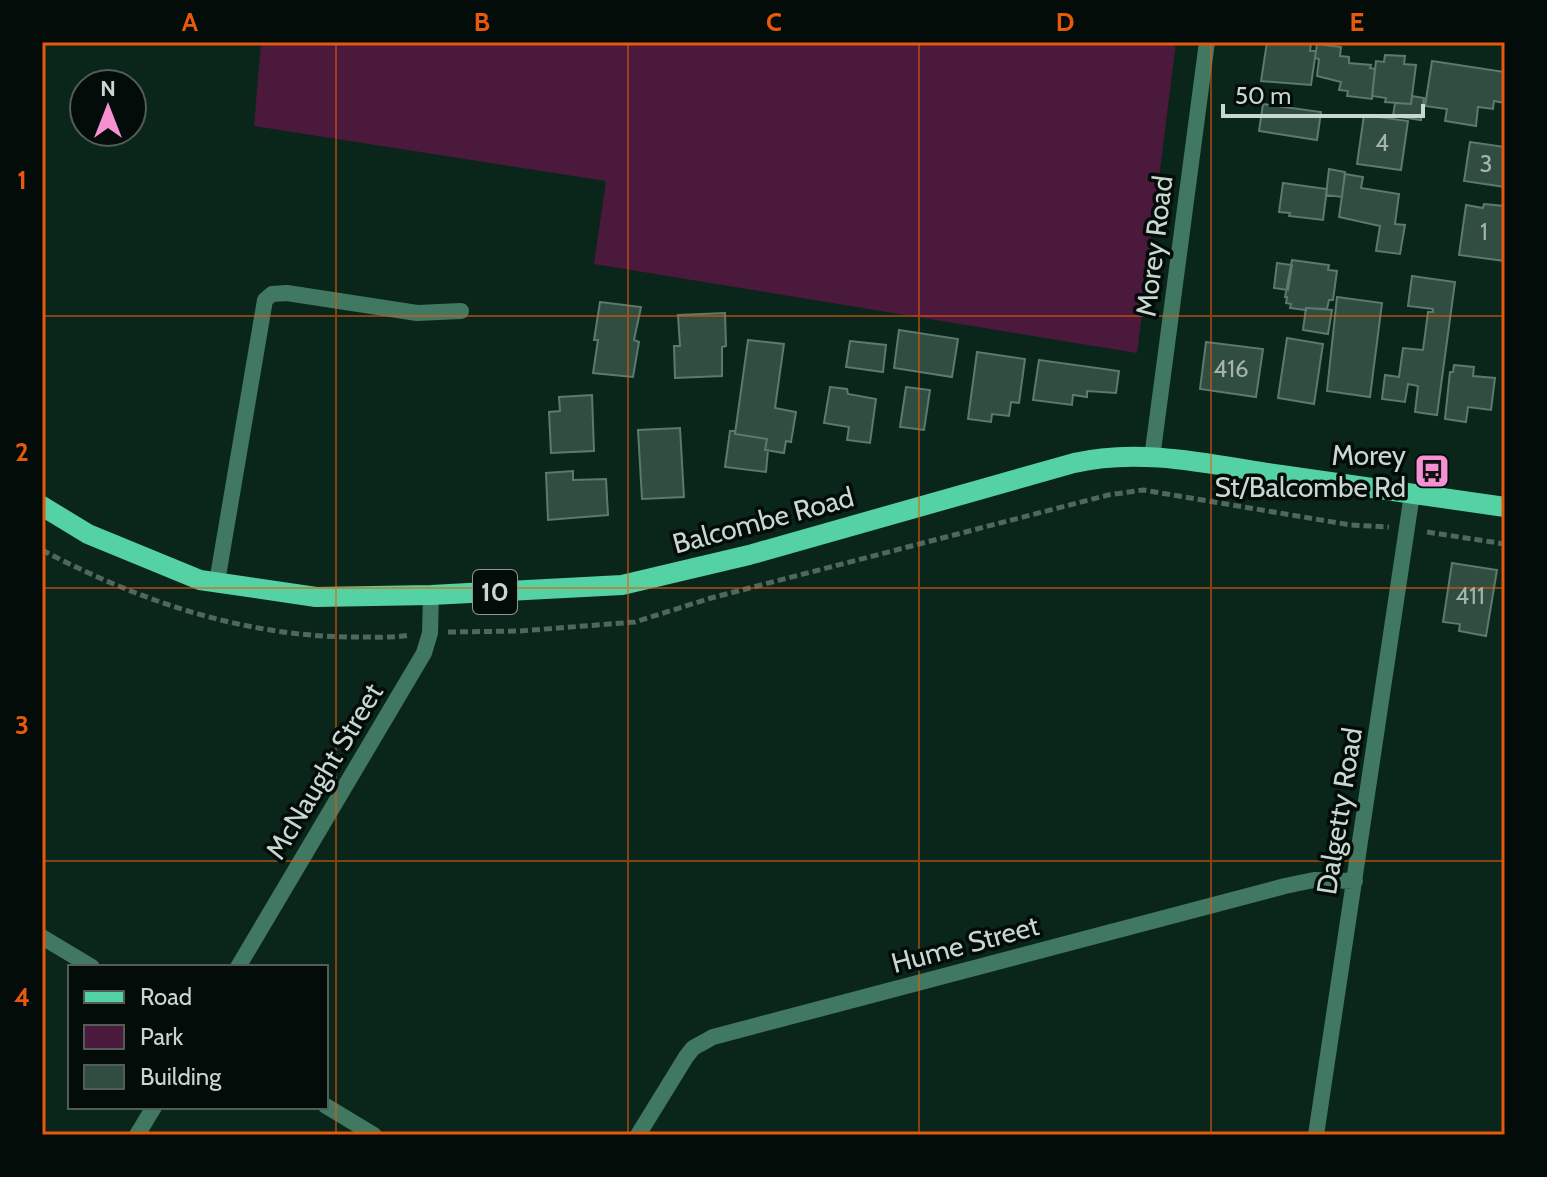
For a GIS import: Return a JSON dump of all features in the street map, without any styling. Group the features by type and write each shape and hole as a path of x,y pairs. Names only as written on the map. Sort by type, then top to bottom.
{"main road":[{"name":"Balcombe Road","path":"42,506 88,534 200,580 316,597 431,595 622,585 749,555 1074,463 1114,456 1152,458 1505,507"}],"street":[{"name":"Morey Road","path":"1152,458 1207,42"},
{"path":"217,582 265,300 272,294 287,293 417,313 461,311"},
{"name":"Dalgetty Road","path":"1316,1135 1412,494"},
{"name":"McNaught Street","path":"239,965 424,653 430,633 431,595"},
{"name":"Hume Street","path":"638,1135 686,1057 693,1048 713,1037 1285,886 1314,880 1355,881"},
{"path":"42,937 89,965"},
{"path":"328,1107 374,1135"},
{"path":"137,1135 153,1109"}],"path":[{"path":"42,550 113,584 178,609 260,629 329,637 401,637 635,622 711,598 1108,495 1143,490 1351,525 1408,528 1505,544"}],"green space":[{"path":"261,42 1176,42 1137,353 594,264 606,181 254,126"}],"building":[{"path":"1267,42 1311,43 1310,51 1316,51 1311,85 1261,81"},
{"path":"1317,44 1341,47 1340,56 1349,57 1349,63 1371,65 1370,68 1375,69 1372,99 1347,96 1348,91 1339,90 1341,82 1317,76"},
{"path":"1385,55 1405,56 1404,64 1416,65 1411,104 1385,102 1386,98 1372,96 1376,61 1384,62"},
{"path":"1432,61 1505,72 1505,103 1494,101 1493,109 1478,107 1476,126 1445,121 1447,109 1425,106"},
{"path":"1412,96 1424,98 1421,120 1393,116 1395,103 1411,104"},
{"path":"1263,104 1321,112 1317,140 1259,131"},
{"path":"1364,115 1408,121 1401,170 1357,164"},
{"path":"1470,142 1505,147 1505,187 1464,181"},
{"path":"1329,169 1345,172 1342,197 1326,195"},
{"path":"1345,174 1363,177 1361,188 1399,194 1395,224 1405,225 1400,254 1376,251 1380,226 1339,217"},
{"path":"1283,183 1327,189 1323,220 1279,212"},
{"path":"1484,204 1504,206 1505,261 1459,255 1466,205 1483,208"},
{"path":"1292,260 1329,265 1328,270 1337,271 1333,300 1329,300 1327,309 1290,308 1291,304 1286,303"},
{"path":"1277,263 1292,265 1288,290 1274,288"},
{"path":"1412,276 1455,282 1437,415 1415,412 1418,386 1408,384 1405,402 1382,399 1385,375 1399,377 1403,348 1423,350 1428,312 1433,312 1433,309 1408,306"},
{"path":"1337,297 1382,303 1370,397 1327,391"},
{"path":"600,302 641,307 634,340 639,342 633,377 593,373"},
{"path":"1306,308 1332,310 1328,334 1303,330"},
{"path":"725,313 726,346 722,347 722,376 675,378 674,346 680,346 678,315"},
{"path":"899,330 958,339 952,377 894,368"},
{"path":"1287,338 1323,344 1314,404 1278,398"},
{"path":"748,340 784,344 775,408 796,412 791,442 786,441 784,453 765,450 767,439 735,434"},
{"path":"850,341 886,345 883,372 846,367"},
{"path":"1206,342 1263,349 1256,397 1200,389"},
{"path":"977,352 1025,359 1019,403 1011,402 1009,416 992,414 991,422 968,419"},
{"path":"1039,360 1119,371 1116,393 1087,391 1087,397 1073,395 1072,405 1033,400"},
{"path":"1454,365 1474,367 1473,376 1495,378 1491,410 1468,407 1466,422 1445,419 1450,372 1453,372"},
{"path":"830,387 876,399 870,443 847,440 849,427 824,423"},
{"path":"906,387 930,390 924,430 900,427"},
{"path":"592,395 594,451 551,453 549,412 560,411 559,397"},
{"path":"680,428 684,497 642,499 638,430"},
{"path":"730,431 767,439 766,472 725,467"},
{"path":"573,471 573,480 606,479 608,515 548,520 546,473"},
{"path":"1452,563 1497,570 1486,636 1459,631 1460,624 1443,622"}],"place":[{"name":"Morey St/Balcombe Rd","path":"1432,471"}]}
